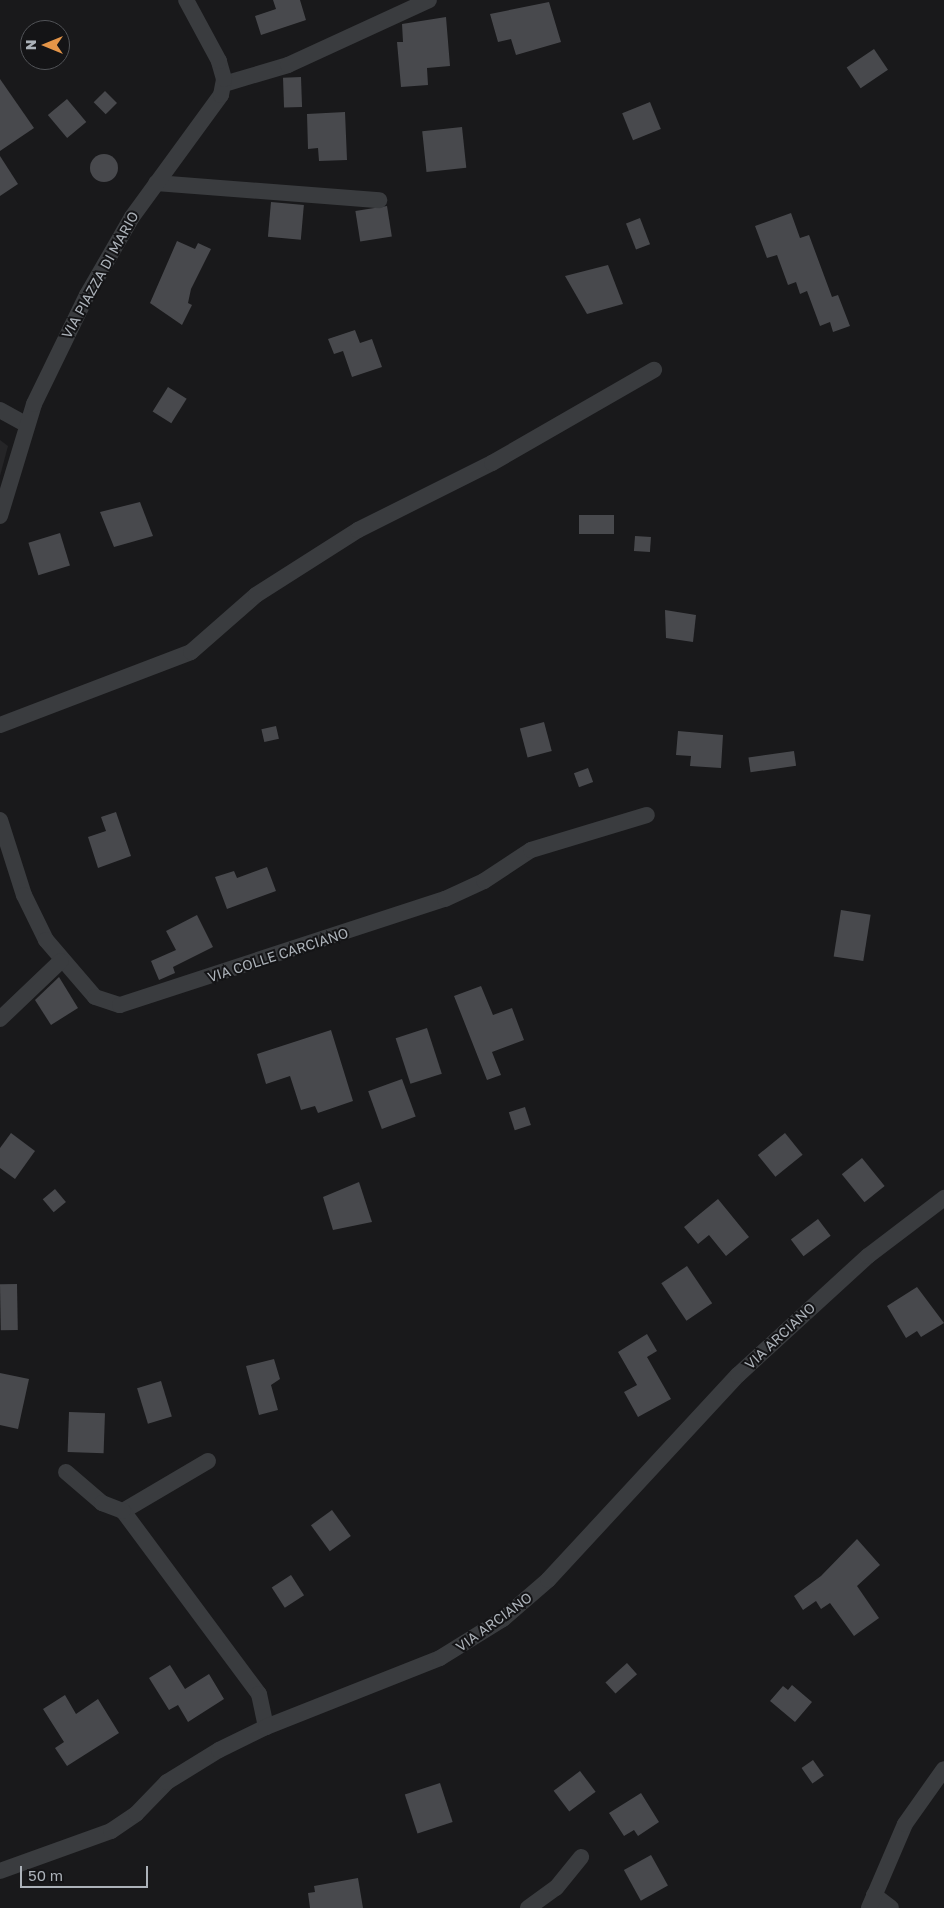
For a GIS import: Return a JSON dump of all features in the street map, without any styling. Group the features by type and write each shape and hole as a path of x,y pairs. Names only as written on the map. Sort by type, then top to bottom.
{"street":[{"path":"186,0 216,55 224,84 305,58 429,0"},
{"name":"VIA PIAZZA DI MARIO","path":"0,516 26,425 94,281 156,183 208,118 224,84"},
{"path":"156,183 379,200"},
{"path":"0,726 191,652 256,595 358,530 492,463 654,370"},
{"path":"0,410 26,425"},
{"name":"VIA COLLE CARCIANO","path":"0,820 33,917 61,961 95,997 125,1004 450,897 484,881 531,850 647,815"},
{"path":"0,1019 61,961"},
{"name":"VIA ARCIANO","path":"0,1871 119,1827 182,1772 266,1727 440,1658 509,1614 544,1584 743,1370 874,1251 944,1198"},
{"path":"123,1511 208,1461"},
{"path":"66,1472 102,1503 123,1511 259,1694 266,1727"},
{"path":"891,1908 872,1902 904,1824 944,1769"},
{"path":"528,1908 556,1888 581,1857"}],"shaded area":[{"path":"0,440 8,446 0,476"}],"building":[{"path":"273,0 300,0 306,20 261,35 255,16 276,9"},
{"path":"549,2 561,42 516,55 511,39 498,42 490,14"},
{"path":"446,17 450,66 427,68 428,85 401,87 397,42 403,42 402,24"},
{"path":"874,49 888,70 861,88 847,67"},
{"path":"301,77 302,107 284,108 283,78"},
{"path":"0,79 34,128 0,151"},
{"path":"105,91 117,103 106,114 94,102"},
{"path":"67,99 86,122 67,138 48,115"},
{"path":"650,102 661,129 633,140 622,113"},
{"path":"345,112 347,160 319,161 318,148 308,149 307,114"},
{"path":"462,127 466,168 427,172 422,131"},
{"path":"104,154 114,158 118,168 114,178 104,182 94,178 90,168 94,158"},
{"path":"0,156 18,184 0,196"},
{"path":"271,202 304,205 301,240 268,237"},
{"path":"387,206 392,237 360,242 355,211"},
{"path":"791,213 800,238 809,235 832,297 838,295 850,326 833,332 830,322 820,326 807,291 800,294 796,282 788,285 777,255 767,258 755,226"},
{"path":"640,218 650,244 636,250 626,223"},
{"path":"177,241 195,249 198,243 211,249 191,289 188,303 192,305 182,325 150,303"},
{"path":"608,265 623,304 587,314 565,276"},
{"path":"355,330 360,343 372,339 382,367 352,377 343,351 334,354 328,339"},
{"path":"168,387 187,399 171,423 153,412"},
{"path":"140,502 153,536 114,547 100,512"},
{"path":"579,515 614,515 614,534 579,534"},
{"path":"60,533 70,566 38,575 28,543"},
{"path":"635,536 651,537 650,552 634,551"},
{"path":"665,610 696,615 693,642 666,638"},
{"path":"544,722 552,751 528,757 520,728"},
{"path":"276,726 279,739 264,742 261,729"},
{"path":"678,731 723,735 721,768 690,766 691,756 676,755"},
{"path":"794,751 796,766 751,772 748,757"},
{"path":"588,768 593,782 579,787 574,773"},
{"path":"116,812 131,856 98,868 88,837 106,831 101,817"},
{"path":"267,867 276,891 227,909 215,877 234,871 237,878"},
{"path":"841,910 871,915 863,961 834,956"},
{"path":"197,915 213,947 173,967 175,973 159,980 151,961 176,950 166,931"},
{"path":"59,977 78,1008 51,1025 35,1000"},
{"path":"481,986 493,1015 512,1008 524,1040 492,1052 501,1075 487,1080 454,996"},
{"path":"427,1028 442,1074 410,1084 396,1038"},
{"path":"331,1030 353,1101 318,1113 315,1106 301,1110 290,1076 266,1084 257,1054"},
{"path":"402,1079 416,1117 382,1129 368,1091"},
{"path":"525,1107 531,1125 515,1130 509,1112"},
{"path":"11,1133 35,1151 15,1179 0,1168 0,1148"},
{"path":"785,1133 803,1155 775,1177 758,1155"},
{"path":"862,1158 885,1186 864,1202 842,1174"},
{"path":"359,1182 372,1222 333,1230 323,1197"},
{"path":"55,1189 66,1202 54,1212 43,1199"},
{"path":"718,1199 749,1237 726,1256 709,1235 698,1244 684,1227"},
{"path":"818,1219 831,1236 803,1256 791,1239"},
{"path":"687,1266 712,1303 686,1321 661,1283"},
{"path":"0,1284 17,1284 18,1330 1,1330"},
{"path":"917,1287 944,1323 921,1337 917,1331 906,1338 887,1306"},
{"path":"647,1334 657,1351 647,1357 671,1399 638,1417 624,1392 637,1385 618,1352"},
{"path":"274,1359 280,1379 271,1385 278,1410 259,1415 246,1366"},
{"path":"0,1373 29,1379 18,1429 0,1425"},
{"path":"161,1381 172,1416 148,1424 137,1388"},
{"path":"69,1412 105,1413 104,1453 68,1452"},
{"path":"332,1510 351,1536 330,1551 311,1525"},
{"path":"857,1539 880,1565 857,1586 879,1618 854,1636 830,1603 821,1609 816,1601 803,1610 794,1596 821,1576"},
{"path":"291,1575 304,1595 285,1608 272,1588"},
{"path":"627,1663 637,1674 615,1694 605,1682"},
{"path":"170,1665 185,1689 209,1674 224,1699 188,1722 178,1705 169,1710 149,1678"},
{"path":"792,1685 812,1702 795,1722 770,1701 783,1686 788,1690"},
{"path":"65,1695 76,1714 98,1699 119,1733 67,1766 55,1748 64,1742 43,1709"},
{"path":"813,1760 824,1776 812,1784 802,1768"},
{"path":"580,1771 596,1792 569,1812 554,1791"},
{"path":"440,1783 453,1822 417,1833 405,1794"},
{"path":"641,1793 659,1822 638,1836 634,1830 624,1836 609,1813"},
{"path":"651,1855 668,1886 641,1901 624,1870"},
{"path":"358,1878 363,1908 310,1908 308,1893 315,1892 314,1886"}]}
